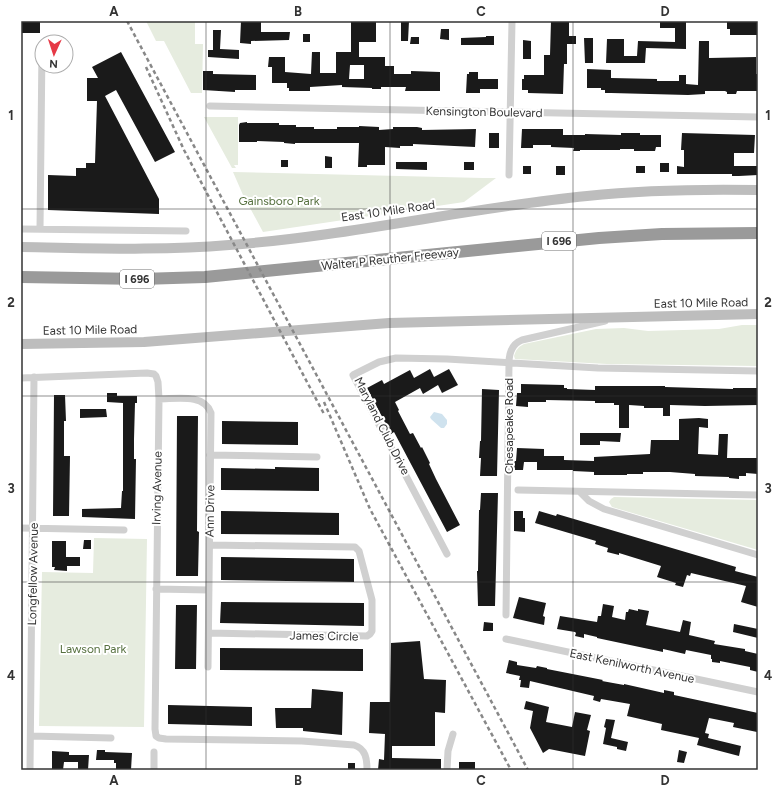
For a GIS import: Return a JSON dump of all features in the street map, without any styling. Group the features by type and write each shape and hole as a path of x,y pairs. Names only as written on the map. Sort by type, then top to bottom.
{"highway":[{"name":"Walter P Reuther Freeway","path":"21,277 141,279 205,277 599,238 662,234 758,233"}],"main road":[{"name":"East 10 Mile Road","path":"21,247 148,248 229,246 312,236 586,196 699,189 758,190"},
{"name":"East 10 Mile Road","path":"21,344 144,342 321,327 389,323 758,314"}],"street":[{"path":"509,175 512,21"},
{"path":"40,229 42,74"},
{"name":"Kensington Boulevard","path":"210,106 510,113 758,116"},
{"path":"21,229 186,231"},
{"name":"Chesapeake Road","path":"506,615 509,363 511,350 518,342 618,318"},
{"name":"Maryland Club Drive","path":"447,554 353,374 378,362 396,358 447,359 509,363"},
{"path":"509,363 598,368 758,371"},
{"name":"Irving Avenue","path":"21,378 151,373 156,376 158,382 159,399 156,589 156,736 163,739 302,741 354,746 364,751 367,759 367,770"},
{"name":"Longfellow Avenue","path":"30,770 34,377"},
{"name":"Ann Drive","path":"159,399 198,400 206,405 210,414 208,666"},
{"path":"210,455 317,457"},
{"path":"518,490 758,495"},
{"path":"580,492 589,501 604,509 758,555"},
{"path":"21,528 124,530"},
{"name":"James Circle","path":"209,633 365,636 371,633 372,608 371,596 357,548 344,546 210,545"},
{"path":"156,589 209,590"},
{"name":"East Kenilworth Avenue","path":"506,639 758,692"},
{"path":"447,770 448,751 453,734"},
{"path":"31,736 111,738"},
{"path":"154,752 154,770"}],"green space":[{"path":"146,21 195,21 195,44 203,44 202,93 191,93 164,41 156,41"},
{"name":"Gainsboro Park","path":"204,117 238,117 238,165 234,165 236,168 232,168"},
{"name":"Gainsboro Park","path":"233,172 496,178 464,202 263,232 243,195"},
{"path":"742,325 758,325 758,366 607,364 515,359 514,356 520,346 524,344 596,329 624,328 648,331 719,329"},
{"path":"614,497 758,500 758,550 612,507 609,502"},
{"name":"Lawson Park","path":"94,538 147,539 144,727 39,726 42,572 93,573"}],"water":[{"path":"434,412 442,414 447,420 447,424 444,428 441,428 431,419 430,417"}],"building":[{"path":"21,21 40,21 40,33 21,33"},
{"path":"241,21 261,21 261,32 290,32 289,40 251,41 251,44 240,43"},
{"path":"351,21 376,21 376,42 359,42 359,57 385,57 385,66 394,66 394,74 411,74 411,71 440,72 440,91 405,91 406,87 381,87 381,89 372,89 342,87 342,85 310,87 310,91 289,91 289,88 287,88 287,83 272,83 272,67 268,67 269,57 285,57 285,72 311,74 312,52 320,52 320,73 336,73 336,52 351,52","holes":["350,65 364,65 364,79 349,79"]},
{"path":"401,21 409,21 408,41 401,41"},
{"path":"551,21 569,21 569,36 576,36 576,44 567,44 567,64 564,64 563,94 528,93 528,90 522,90 522,79 524,79 524,75 544,75 544,55 550,55"},
{"path":"660,21 686,21 686,49 646,48 645,63 606,63 607,39 624,39 624,56 637,56 638,41 675,42 675,28 660,28"},
{"path":"727,21 758,21 758,35 730,35 730,29 727,29"},
{"path":"441,29 449,29 449,40 440,39"},
{"path":"213,30 221,30 220,49 239,50 239,59 208,57 208,50 213,50"},
{"path":"303,34 310,34 310,42 303,42"},
{"path":"494,36 494,45 461,45 461,38"},
{"path":"411,37 419,37 419,44 410,44"},
{"path":"584,38 593,38 593,63 585,63"},
{"path":"523,40 531,41 531,59 523,59"},
{"path":"699,41 709,41 709,58 756,57 758,91 737,91 736,94 727,94 725,91 705,91 705,94 688,95 605,93 605,90 601,90 601,88 587,88 587,69 611,70 611,78 657,79 657,81 679,81 679,75 686,75 686,84 698,85"},
{"path":"121,52 175,152 155,162 116,90 105,96 159,199 159,214 48,210 48,175 76,176 76,168 86,168 86,163 95,163 97,101 87,101 87,78 98,78 92,67"},
{"path":"203,71 213,71 213,74 256,75 256,90 235,90 235,92 203,90"},
{"path":"469,72 478,72 478,79 498,79 498,89 480,89 480,93 466,93 467,74 469,74"},
{"path":"240,123 279,123 279,125 296,125 296,127 314,127 314,129 337,129 337,127 359,126 379,127 379,130 393,129 393,127 417,127 422,128 422,130 476,129 475,147 413,144 413,146 400,146 400,148 385,147 385,165 367,165 367,167 358,167 359,143 295,144 257,141 239,142 239,125"},
{"path":"522,129 563,129 563,135 621,135 621,133 640,133 640,135 661,135 661,147 656,147 655,151 620,149 573,151 574,148 551,147 551,145 533,145 533,148 521,148"},
{"path":"489,133 499,133 499,148 489,148"},
{"path":"682,133 755,135 754,153 734,153 734,166 758,166 758,175 732,176 732,174 677,174 677,166 684,167 684,150 681,150"},
{"path":"325,156 332,157 332,168 325,168"},
{"path":"281,160 288,160 288,167 281,167"},
{"path":"396,162 427,162 427,170 396,169"},
{"path":"464,162 474,162 474,170 464,170"},
{"path":"660,163 669,163 669,172 660,172"},
{"path":"523,166 531,166 531,174 523,174"},
{"path":"556,166 565,166 565,175 556,175"},
{"path":"636,166 645,166 645,173 636,173"},
{"path":"430,369 434,377 449,369 458,385 442,393 438,385 423,394 420,388 395,402 410,434 413,433 421,448 422,447 436,479 460,525 447,532 394,432 391,434 367,388 382,380 384,384 410,370 414,378"},
{"path":"521,384 564,385 564,388 567,389 595,390 595,386 665,386 733,389 758,388 758,405 670,405 670,416 663,416 663,408 644,408 644,406 629,405 629,428 619,428 619,405 614,405 614,403 546,400 546,402 528,402 528,407 516,406 517,393 521,393"},
{"path":"482,389 499,390 497,476 480,476 481,458 479,458 481,441"},
{"path":"107,393 117,393 117,396 137,396 137,403 135,403 134,439 134,459 136,459 135,519 82,517 82,509 121,508 123,491 123,403 107,402"},
{"path":"54,395 65,395 66,421 64,421 64,456 70,456 69,516 53,516"},
{"path":"80,409 106,409 107,417 80,418"},
{"path":"177,416 198,416 198,576 176,576"},
{"path":"679,419 708,419 708,428 699,427 698,454 718,455 719,434 728,434 727,458 758,458 758,474 746,473 746,476 739,476 739,479 729,477 695,476 695,474 670,472 643,472 643,474 627,475 594,475 594,472 573,470 537,470 537,462 524,462 523,470 514,470 514,461 516,461 517,448 544,449 544,456 564,456 564,460 594,461 594,457 650,454 651,440 679,440"},
{"path":"222,421 298,422 298,445 222,444"},
{"path":"580,433 621,433 620,442 600,441 600,445 580,445"},
{"path":"275,467 319,468 319,491 221,490 221,468 275,469"},
{"path":"481,493 498,493 495,606 478,606 477,571"},
{"path":"221,511 339,513 339,535 221,534"},
{"path":"514,511 523,511 523,518 525,518 525,532 514,531"},
{"path":"539,511 556,516 557,514 736,567 735,571 758,577 758,607 741,602 746,586 691,573 690,576 687,575 683,587 675,585 676,583 657,577 661,566 619,553 619,555 607,552 608,548 595,544 596,541 535,523"},
{"path":"84,540 91,540 91,549 83,549"},
{"path":"52,541 66,541 66,557 80,557 80,566 67,566 67,571 54,570 55,567 52,567"},
{"path":"221,557 354,559 354,582 221,580"},
{"path":"519,597 546,603 543,616 545,617 544,625 513,618"},
{"path":"221,602 364,603 364,626 220,623"},
{"path":"603,604 614,606 612,617 625,620 626,612 628,612 629,609 649,611 646,625 680,632 683,620 691,622 689,635 715,641 714,644 745,649 745,651 758,654 758,672 750,670 750,667 720,661 720,663 712,662 711,655 686,650 685,654 663,649 663,652 584,634 584,638 575,636 575,632 557,629 560,616 597,622 598,616 601,616"},
{"path":"176,605 197,605 196,669 175,669"},
{"path":"484,622 493,623 493,631 483,631"},
{"path":"734,624 758,629 758,638 733,632"},
{"path":"420,641 424,679 446,680 445,713 435,712 435,746 392,746 392,758 441,759 441,770 378,770 379,759 384,760 385,734 369,733 370,702 390,702 391,643"},
{"path":"220,648 363,649 363,671 220,670"},
{"path":"509,660 517,662 517,665 536,668 537,666 664,693 664,690 674,692 674,695 758,713 757,732 733,727 734,723 709,718 705,733 709,734 708,738 741,746 739,756 697,745 699,738 661,730 662,724 627,716 630,704 601,699 600,702 593,700 594,696 530,681 529,688 520,687 520,676 506,673"},
{"path":"312,689 343,692 342,735 303,731 303,728 276,728 275,708 311,708"},
{"path":"526,701 549,707 546,722 572,727 575,712 591,715 587,730 590,731 585,756 549,749 543,753 530,728 533,711 524,709"},
{"path":"168,705 252,707 252,726 168,724"},
{"path":"606,719 615,720 611,738 628,742 626,751 617,749 617,747 603,744"},
{"path":"97,750 105,750 105,752 132,753 131,770 116,770 116,763 114,763 114,760 96,760"},
{"path":"679,750 687,752 684,763 677,762"},
{"path":"52,751 69,752 69,755 89,755 88,770 78,770 78,762 64,762 63,770 52,770"},
{"path":"459,762 475,762 475,770 459,770"},
{"path":"348,763 355,763 355,770 348,770"}],"railway":[{"path":"127,21 528,770"},
{"path":"146,67 184,150 324,414"},
{"path":"324,402 370,509 511,770"}]}
